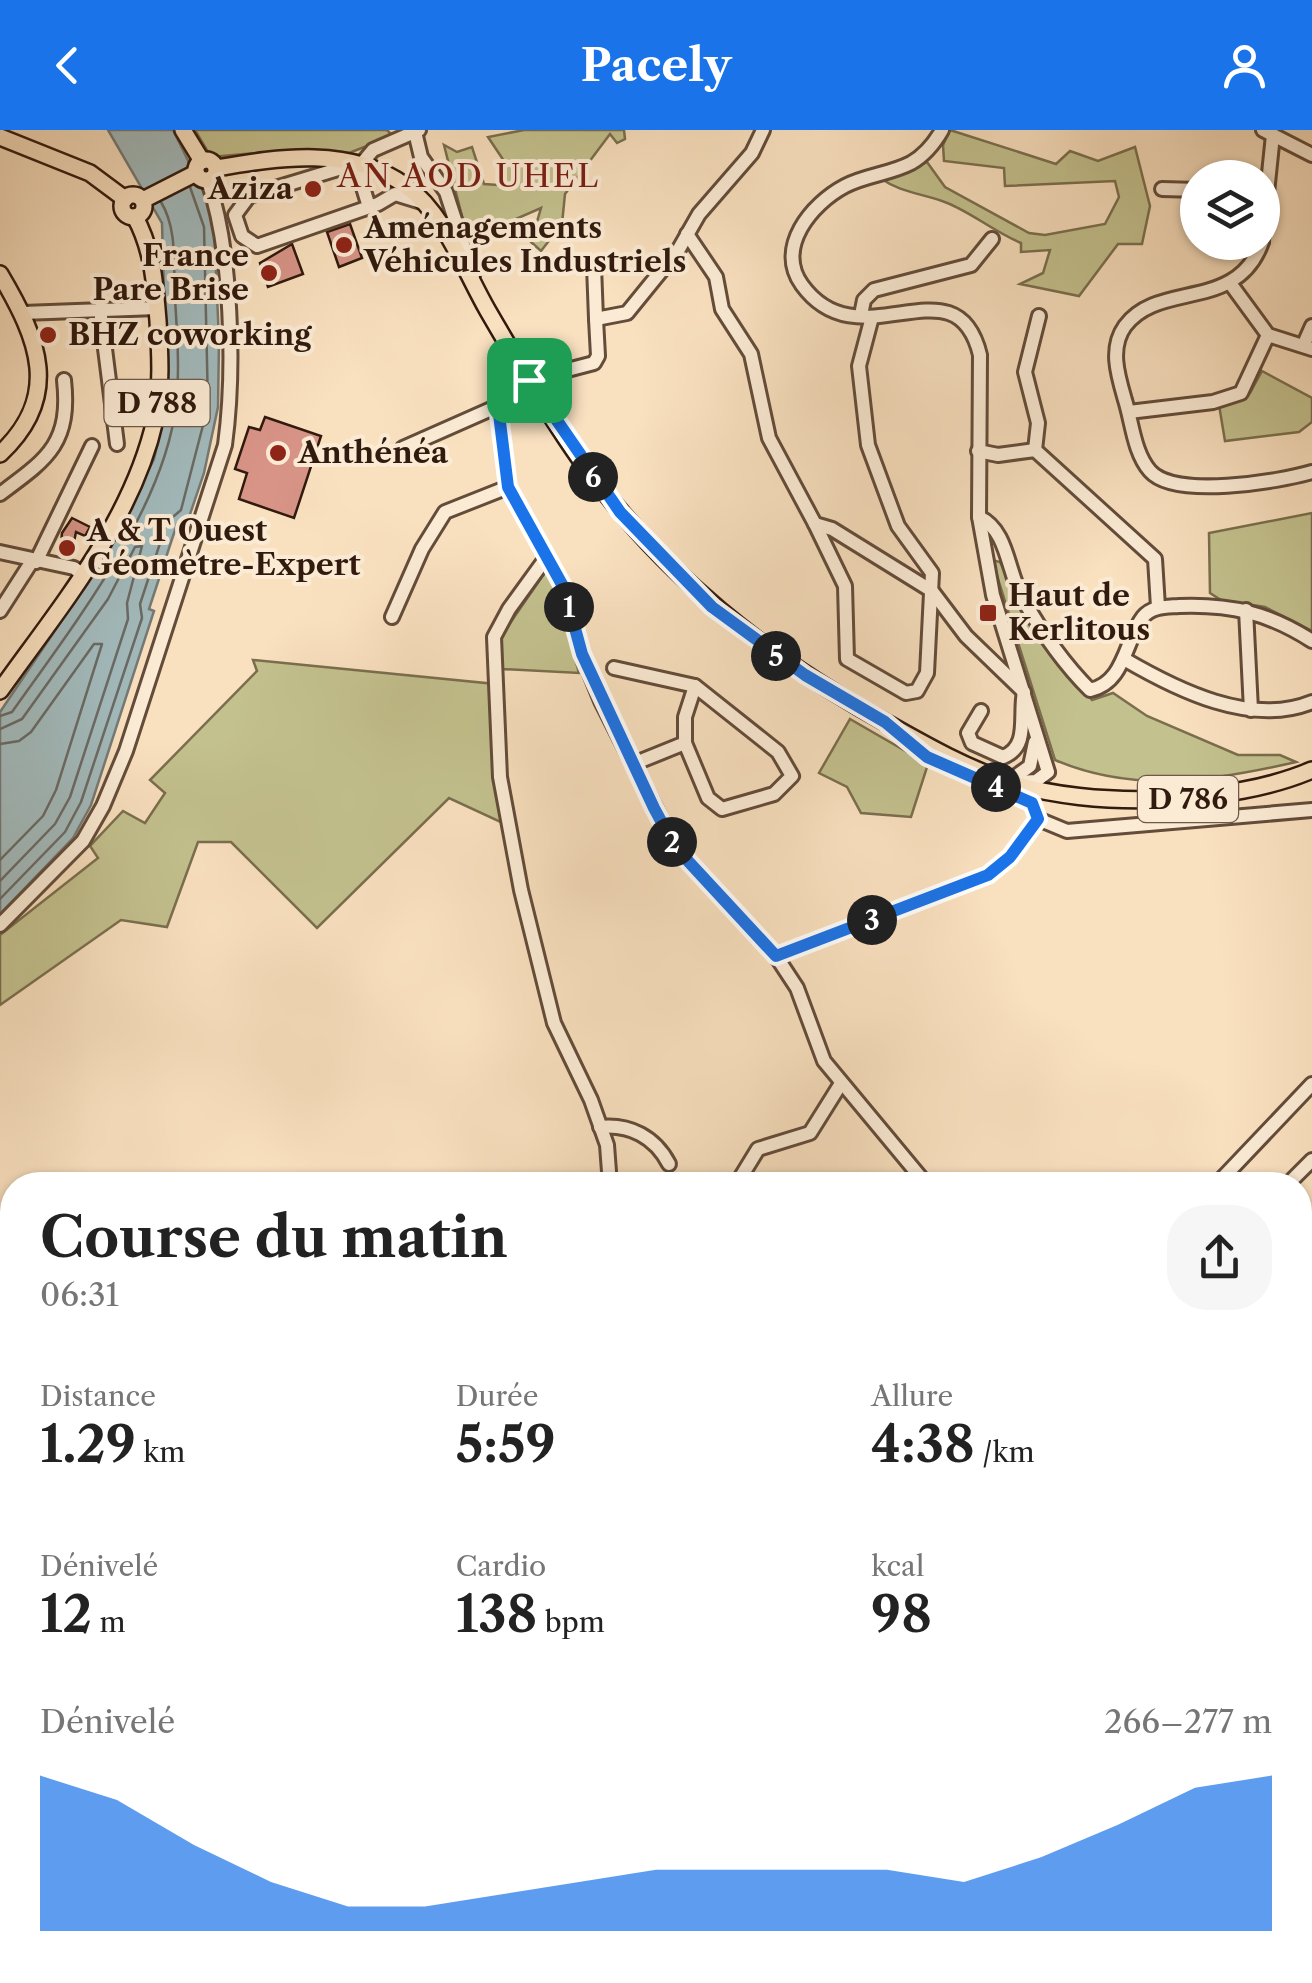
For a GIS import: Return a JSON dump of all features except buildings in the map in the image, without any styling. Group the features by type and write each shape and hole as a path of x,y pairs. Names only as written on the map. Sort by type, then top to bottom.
{"main road":[{"path":"0,137 90,173 125,199"},
{"path":"186,138 204,171"},
{"name":"D 786","path":"144,199 204,171 331,157 363,162 389,175 424,203 526,375 620,512 683,580 758,643 885,722 1008,782 1060,791 1178,800 1225,795 1312,770"},
{"path":"134,195 144,199 144,209 136,217 123,210 125,199 134,195"},
{"name":"D 788","path":"0,691 84,575 146,454 156,416 157,308 152,263 136,217"},
{"path":"0,274 23,313 33,345 38,403 25,431 0,454"}],"street":[{"path":"596,320 626,313 699,214 752,152 763,130"},
{"path":"942,130 933,146 911,162 838,190 802,225 792,244 792,265 803,286 818,300 866,316 948,308 964,317 975,332 980,355 979,517 993,595 1048,772 1060,791"},
{"path":"363,162 394,134 417,131 420,157 446,192 469,252 475,287"},
{"path":"1266,160 1268,132 1312,155"},
{"path":"374,206 358,171 348,166 249,196 235,215 242,236 257,246 374,206 395,194 424,203"},
{"path":"0,924 83,841 103,806 126,751 225,445 231,398 221,215 204,171"},
{"path":"374,206 388,192 389,175"},
{"path":"1162,190 1180,190"},
{"path":"687,234 716,277 722,310 751,354 769,438 845,586 847,658 906,693 924,683 932,573 898,526 868,446 859,366 866,316 864,300 874,290 970,264 992,239"},
{"path":"1251,260 1230,283 1156,305 1139,312 1125,326 1116,356 1128,412 1147,468 1161,482 1190,487 1312,472"},
{"path":"402,448 498,406 526,375 594,363 598,356 594,266"},
{"path":"1230,283 1268,335 1308,347 1312,326"},
{"path":"23,313 157,308"},
{"path":"100,309 117,444"},
{"path":"1035,450 1038,423 1025,372 1039,316"},
{"path":"1128,412 1213,402 1241,393 1268,335"},
{"path":"0,494 50,454 66,418 64,380"},
{"path":"498,406 508,487 564,588 582,654 675,847 776,956 798,988 824,1061 916,1172"},
{"path":"0,611 34,561 92,446"},
{"path":"978,451 998,454 1035,450 1155,559 1158,607"},
{"path":"392,617 414,565 445,512 508,487"},
{"path":"979,517 1000,536 1022,599 1070,670 1090,690 1106,682 1124,659 1142,618 1158,607 1206,605 1246,610 1287,625 1312,641"},
{"path":"815,524 832,529 932,591 966,636 1024,692"},
{"path":"0,552 74,568 84,575"},
{"path":"546,558 509,608 494,637 500,777 521,890 554,1023 600,1126 609,1172"},
{"path":"1246,610 1251,710"},
{"path":"1124,659 1226,704 1251,710 1278,711 1312,702"},
{"path":"614,668 695,686 787,761 792,776 774,794 722,809 708,798 686,743 686,717 695,686"},
{"path":"981,711 968,733 972,743 1002,756 1012,753 1020,744 1024,692"},
{"path":"885,722 927,757 1032,803 1038,819 1068,831 1312,810"},
{"path":"1008,782 1030,766 1036,752 1034,724"},
{"path":"633,764 686,743"},
{"path":"1008,782 1036,781 1048,772"},
{"path":"776,956 988,875 1010,857 1038,819"},
{"path":"1228,1172 1312,1084"},
{"path":"744,1172 758,1148 810,1132 840,1085"},
{"path":"600,1126 638,1132 662,1152 669,1164"}],"shaded area":[{"path":"195,130 387,130 393,136 349,153 292,150 211,157"},
{"path":"524,130 624,130 625,139 617,143 610,134 565,194 562,224 541,251 531,242 541,208 468,240 444,145 457,152 472,147 484,184 498,185 504,161 488,137"},
{"path":"950,130 1056,164 1070,151 1098,161 1135,147 1150,206 1142,244 1118,244 1079,296 1020,284 1043,273 1050,250 1021,252 1021,243 960,209 880,178 927,162 945,187 1029,233 1045,235 1105,224 1119,197 1115,181 1005,186 1004,168 944,161 943,145"},
{"path":"1262,371 1312,398 1312,422 1299,432 1225,441 1219,405 1250,393"},
{"path":"1312,513 1312,631 1265,607 1221,600 1210,593 1209,533"},
{"path":"992,560 1000,562 1041,635 1092,700 1113,693 1147,716 1238,755 1280,755 1296,762 1204,779 1145,781 1085,771 1055,760"},
{"path":"546,571 556,589 579,673 501,669 499,639"},
{"path":"253,660 495,684 507,825 449,798 317,928 231,842 198,842 167,927 121,920 0,1005 0,935 98,858 90,846 123,811 145,823 165,793 150,780 257,671"},
{"path":"850,719 928,764 911,817 861,813 847,787 819,773"}],"water":[{"path":"108,130 173,130 205,195 214,225 218,407 204,473 186,526 177,524 149,609 154,611 91,805 73,838 0,914 0,712 106,555 154,459 167,403 162,223"}],"place":[{"name":"Aziza","path":"313,189"},
{"name":"Aménagements Véhicules Industriels","path":"344,245"},
{"name":"France Pare Brise","path":"269,273"},
{"name":"BHZ coworking","path":"48,335"},
{"name":"Anthénéa","path":"278,453"},
{"name":"A & T Ouest Géomètre-Expert","path":"67,548"},
{"name":"Haut de Kerlitous","path":"988,613"}],"district":[{"name":"AN AOD UHEL","path":"469,176"}],"route":[{"path":"529,380 581,461 620,512 712,607 805,675 885,722 927,757 1032,803 1038,819 1010,857 988,875 959,890 776,956 675,847 601,700 582,654 564,588 520,516 508,487 498,406 529,380"}]}
